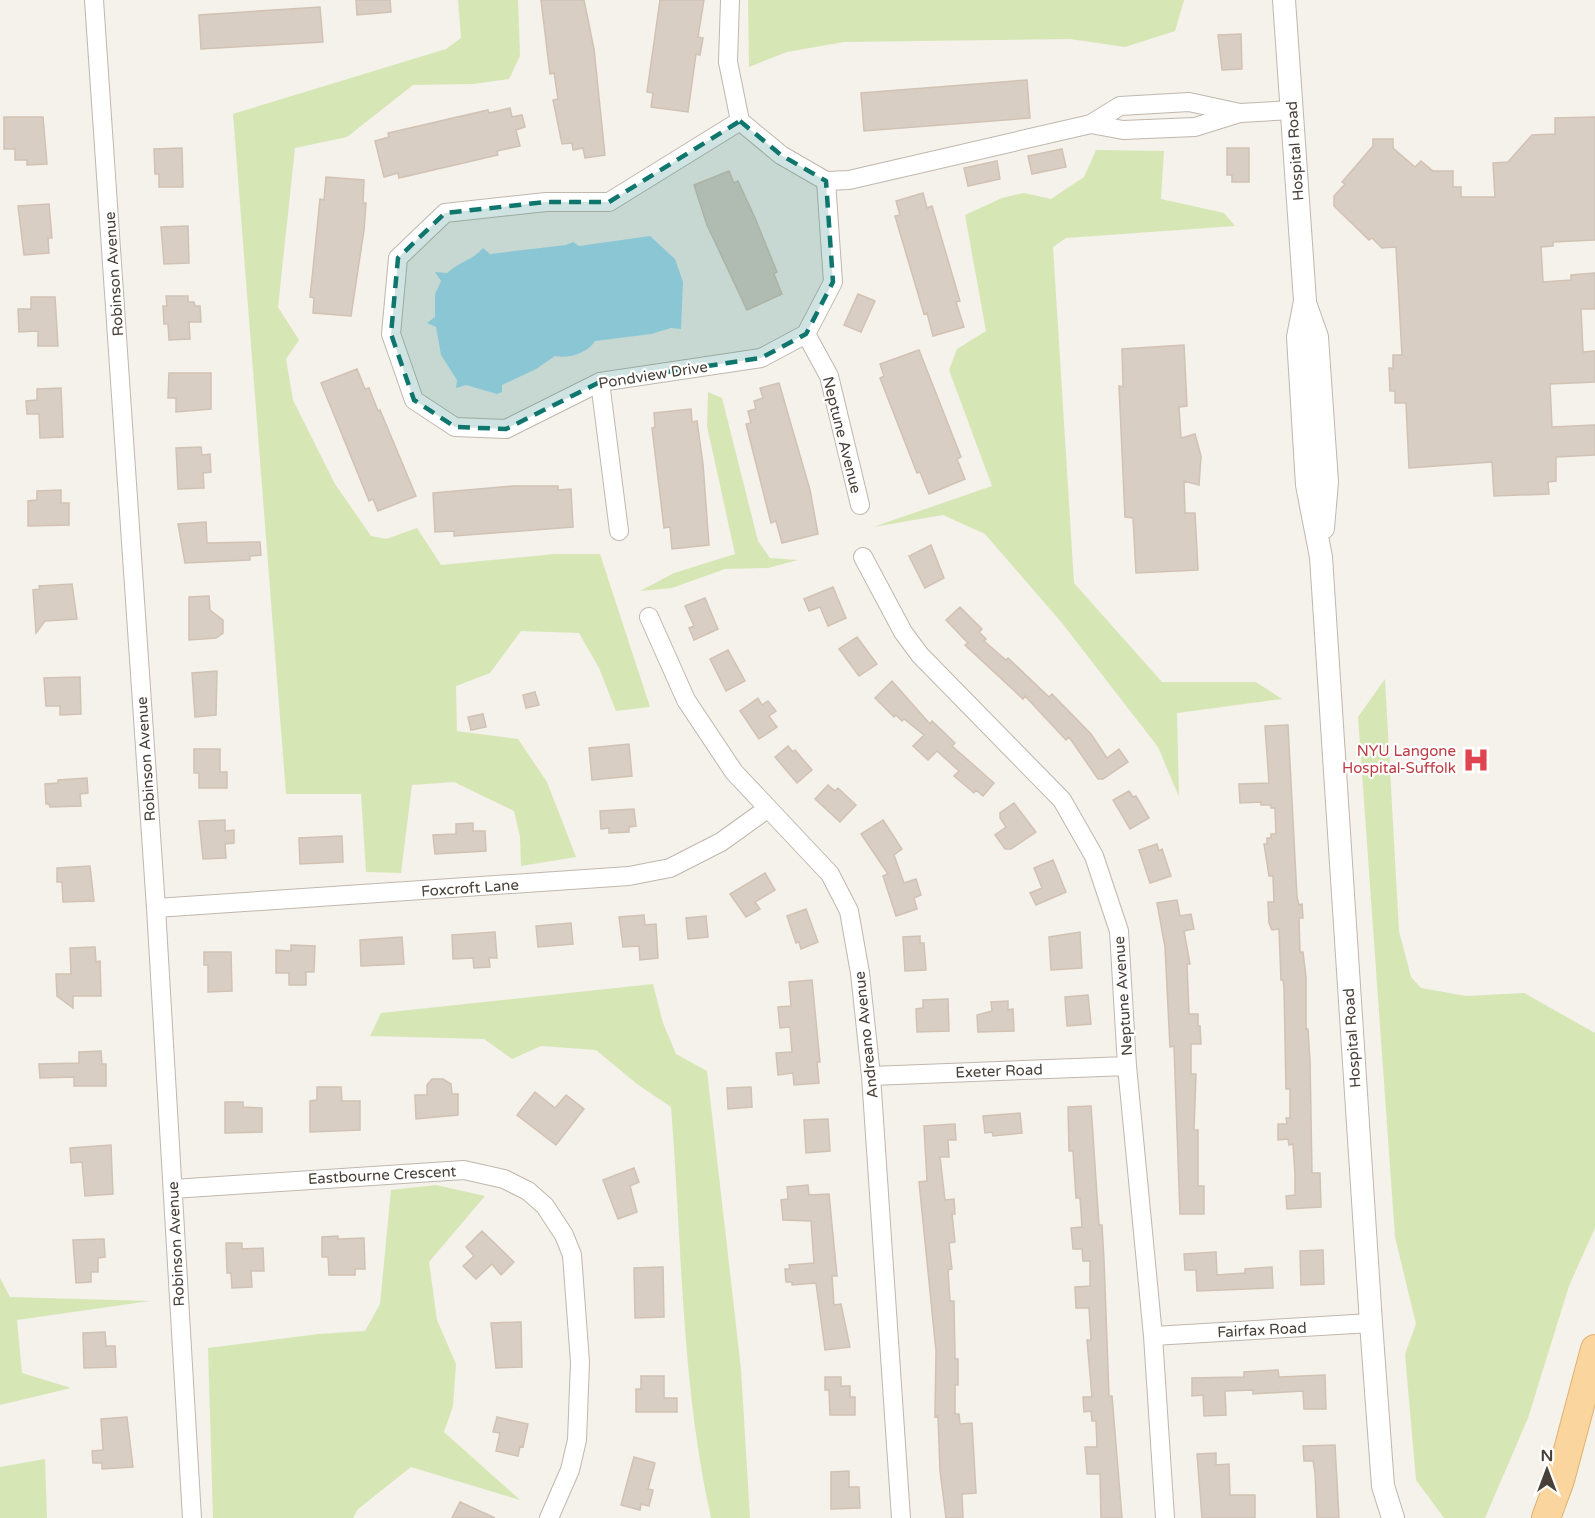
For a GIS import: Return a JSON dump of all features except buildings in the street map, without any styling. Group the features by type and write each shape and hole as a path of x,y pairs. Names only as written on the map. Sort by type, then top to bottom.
{"main road":[{"path":"1546,1518 1560,1480 1595,1349"}],"street":[{"name":"Robinson Avenue","path":"94,0 156,908 192,1518"},
{"path":"730,0 728,62 740,121 781,156 826,181 849,180 1091,124 1120,106 1189,102 1240,113"},
{"name":"Hospital Road","path":"1284,0 1305,301 1298,337 1306,474 1321,556 1383,1486 1393,1518"},
{"path":"1159,104 1161,128"},
{"path":"1091,124 1123,130 1195,127 1240,113 1292,110"},
{"name":"Pondview Drive","path":"740,121 609,202 546,202 445,213 398,258 391,334 414,400 455,427 506,429 600,382 761,358 806,334"},
{"path":"806,334 833,282 826,181"},
{"name":"Neptune Avenue","path":"806,334 829,376 860,506"},
{"path":"600,382 619,531"},
{"name":"Neptune Avenue","path":"863,557 903,632 920,655 1062,800 1094,855 1119,931 1127,1066 1153,1336 1165,1518"},
{"name":"Andreano Avenue","path":"649,617 686,700 734,772 830,874 849,911 860,974 871,1076 901,1518"},
{"name":"Foxcroft Lane","path":"156,908 629,876 670,868 721,842 767,809"},
{"name":"Exeter Road","path":"871,1076 1127,1066"},
{"name":"Eastbourne Crescent","path":"173,1189 464,1170 504,1179 528,1191 545,1206 564,1235 572,1255 580,1362 577,1440 570,1470 549,1518"},
{"name":"Fairfax Road","path":"1153,1336 1371,1323"}],"highlighted area":[{"path":"740,121 781,155 826,181 833,282 806,334 761,358 600,382 506,429 455,427 414,400 391,334 398,258 445,213 546,202 609,202"}],"green space":[{"path":"458,0 518,0 520,56 509,79 473,84 413,85 347,137 295,148 278,307 299,340 286,359 293,400 335,484 371,536 386,539 417,528 441,565 555,554 600,554 650,707 616,711 599,668 579,633 521,631 490,673 456,686 457,731 518,739 547,782 576,857 521,866 520,837 514,811 454,782 412,785 401,873 366,872 361,794 286,794 233,114 446,49 461,38"},
{"path":"748,0 1184,0 1175,31 1125,47 1070,39 844,42 787,52 749,67"},
{"path":"1096,150 1164,151 1161,199 1224,213 1235,226 1066,238 1053,247 1074,583 1162,682 1256,682 1282,699 1177,713 1179,797 1158,747 1062,623 985,534 943,515 873,527 992,486 949,370 957,349 986,331 965,215 1002,198 1024,193 1051,199 1084,177"},
{"path":"708,392 722,398 758,541 770,558 798,560 768,568 725,569 672,588 640,591 674,573 735,554 707,426"},
{"path":"1385,679 1399,931 1411,977 1421,988 1466,996 1524,993 1595,1033 1595,1228 1569,1286 1528,1418 1485,1518 1444,1518 1416,1480 1405,1354 1416,1324 1395,1237 1358,717"},
{"path":"653,984 663,1023 676,1054 707,1071 741,1369 750,1518 711,1518 701,1467 688,1365 671,1107 637,1084 596,1050 541,1046 512,1059 484,1039 370,1036 381,1013"},
{"path":"436,1185 485,1196 429,1262 437,1320 456,1364 453,1406 444,1432 520,1500 411,1467 358,1509 353,1518 213,1518 208,1348 318,1334 365,1331 380,1304 391,1190"},
{"path":"0,1278 10,1297 150,1301 17,1320 22,1373 71,1388 0,1405"},
{"path":"45,1459 47,1518 0,1518 0,1467"}],"water":[{"path":"650,236 675,259 683,282 681,329 671,328 651,334 595,341 588,349 577,354 566,357 555,356 536,369 502,385 502,392 497,394 466,385 456,388 457,380 441,355 436,327 427,323 435,317 435,294 441,281 435,272 447,273 483,248 490,254 566,245 573,242 579,246"}],"place":[{"name":"NYU Langone Hospital-Suffolk","path":"1476,760"}]}
